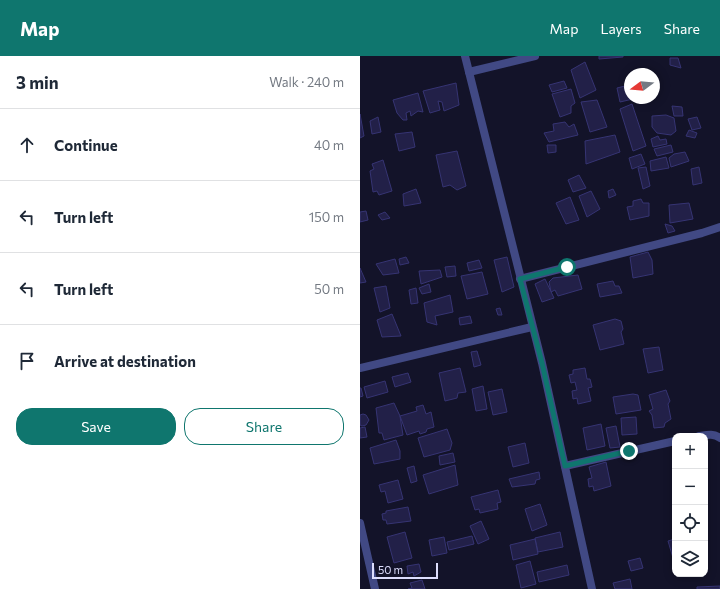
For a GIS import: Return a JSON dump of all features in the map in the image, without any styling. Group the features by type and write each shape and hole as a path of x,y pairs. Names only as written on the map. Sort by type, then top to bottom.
{"street":[{"path":"465,56 532,327 592,589"},
{"path":"469,72 535,56"},
{"path":"520,279 702,233 720,227"},
{"path":"360,368 532,327"},
{"path":"708,435 720,438"},
{"path":"565,466 672,442"},
{"path":"360,522 374,589"}],"building":[{"path":"599,56 623,56 623,57 599,59"},
{"path":"670,58 678,58 681,68 670,65"},
{"path":"585,62 596,90 580,98 571,70"},
{"path":"564,81 567,88 552,92 549,85"},
{"path":"456,83 459,105 444,111 442,102 438,101 440,110 430,113 423,91"},
{"path":"624,86 624,101 620,102 617,88"},
{"path":"571,89 575,103 571,106 571,113 560,117 552,94"},
{"path":"418,93 423,112 418,111 411,116 410,111 406,113 407,120 403,120 397,113 393,100"},
{"path":"597,100 607,127 590,132 581,102"},
{"path":"632,104 646,146 633,151 620,109"},
{"path":"672,106 682,107 683,116 674,116"},
{"path":"360,114 364,136 360,138"},
{"path":"666,115 674,118 676,131 671,135 657,133 652,127 652,116"},
{"path":"378,117 381,132 372,134 370,121"},
{"path":"697,117 701,128 692,130 688,119"},
{"path":"565,122 569,127 574,124 578,135 549,142 544,133 554,131 553,124"},
{"path":"689,130 697,133 695,138 686,136"},
{"path":"412,132 415,147 399,151 395,134"},
{"path":"615,135 620,152 586,164 585,141"},
{"path":"658,136 660,140 666,139 667,144 653,147 651,139"},
{"path":"547,145 556,145 556,152 548,153"},
{"path":"671,145 673,152 657,156 654,149"},
{"path":"457,151 466,186 457,190 450,185 443,187 436,155"},
{"path":"685,152 689,161 671,167 669,158 674,154"},
{"path":"641,154 645,164 632,169 629,158"},
{"path":"666,157 669,168 651,171 650,161"},
{"path":"383,160 392,191 379,195 377,191 373,192 370,171 374,169 372,164"},
{"path":"646,167 650,186 643,189 638,168"},
{"path":"699,167 702,183 693,185 691,169"},
{"path":"579,175 586,188 573,192 568,180"},
{"path":"416,189 421,203 404,206 403,194"},
{"path":"613,189 616,195 609,198 608,191"},
{"path":"591,191 600,209 587,217 579,196"},
{"path":"570,197 579,220 566,224 556,203"},
{"path":"641,199 643,203 649,203 649,216 630,220 627,207 633,206 633,201"},
{"path":"689,203 693,219 670,223 669,205"},
{"path":"366,211 368,220 360,222 360,212"},
{"path":"385,212 390,218 382,220 378,215"},
{"path":"665,224 672,226 675,231 668,233"},
{"path":"648,252 652,260 653,274 633,278 630,257"},
{"path":"406,257 409,263 400,265 399,259"},
{"path":"507,257 514,287 502,292 494,260"},
{"path":"395,259 399,273 383,275 376,264"},
{"path":"479,260 482,268 469,271 467,263"},
{"path":"455,266 456,276 447,277 445,267"},
{"path":"360,268 366,282 360,283"},
{"path":"440,270 442,277 421,284 419,271"},
{"path":"482,272 488,294 467,299 461,276"},
{"path":"578,275 582,289 558,296 555,290 551,292 549,282 553,278"},
{"path":"545,279 554,298 542,302 535,284"},
{"path":"613,281 615,286 619,286 622,293 600,297 597,284"},
{"path":"429,284 431,292 422,294 419,288"},
{"path":"386,286 390,308 380,312 374,288"},
{"path":"416,288 418,303 411,304 409,290"},
{"path":"450,295 453,312 435,316 437,325 427,322 424,303"},
{"path":"500,308 502,315 498,315 496,309"},
{"path":"392,314 401,336 382,337 377,320"},
{"path":"470,316 472,323 460,325 459,318"},
{"path":"615,319 621,321 623,329 621,332 624,344 600,350 593,325"},
{"path":"659,347 663,370 648,373 643,349"},
{"path":"477,351 481,365 474,367 471,352"},
{"path":"460,368 466,392 458,393 457,398 445,401 439,373"},
{"path":"585,368 587,379 590,379 592,387 588,388 591,401 578,404 577,398 573,399 572,391 577,390 575,382 571,383 569,375 573,374 573,370"},
{"path":"408,373 411,382 395,387 392,377"},
{"path":"385,381 388,392 367,398 364,387"},
{"path":"483,386 487,409 476,411 472,389"},
{"path":"360,388 363,396 360,397"},
{"path":"502,389 507,412 493,415 488,392"},
{"path":"666,390 670,401 668,404 671,419 665,423 664,427 654,428 652,415 649,411 653,409 649,395"},
{"path":"633,394 638,395 641,410 616,414 613,397"},
{"path":"394,403 400,416 403,435 384,440 382,433 379,433 376,408"},
{"path":"423,405 426,414 431,412 434,427 427,429 426,432 420,434 419,431 407,435 400,416 417,411 416,407"},
{"path":"360,415 366,415 369,420 366,425 362,426 360,425"},
{"path":"636,417 637,434 622,435 621,418"},
{"path":"601,424 605,446 587,450 583,428"},
{"path":"616,426 620,447 610,448 606,428"},
{"path":"365,427 367,437 360,438 360,428"},
{"path":"447,429 452,443 450,450 424,457 418,438"},
{"path":"396,440 400,451 400,459 374,464 370,448"},
{"path":"525,443 529,463 513,467 508,447"},
{"path":"453,453 455,462 440,465 439,456"},
{"path":"606,462 611,486 594,491 593,486 589,487 588,479 592,478 589,467"},
{"path":"455,465 458,485 429,494 423,475"},
{"path":"414,466 417,481 411,483 407,468"},
{"path":"539,472 540,479 536,480 535,484 512,487 509,479"},
{"path":"398,480 403,499 388,503 385,491 381,492 379,485"},
{"path":"498,490 501,502 497,503 498,509 480,513 479,509 475,510 471,497"},
{"path":"540,504 547,525 532,531 525,509"},
{"path":"408,507 411,521 387,524 386,520 383,520 382,514 386,513 386,511"},
{"path":"481,521 489,539 478,544 470,526"},
{"path":"405,532 412,558 394,563 387,537"},
{"path":"560,532 563,547 538,552 535,538"},
{"path":"472,536 474,544 449,550 447,542"},
{"path":"444,537 447,553 432,556 429,540"},
{"path":"535,539 538,554 513,560 510,545"},
{"path":"672,540 672,555 668,541"},
{"path":"640,558 643,568 631,571 628,561"},
{"path":"530,561 536,584 521,588 516,565"},
{"path":"419,564 421,572 414,576 413,572 408,574 407,566"},
{"path":"567,565 569,575 539,582 537,572"},
{"path":"630,579 632,589 615,589 613,583"},
{"path":"422,580 425,589 408,589 412,588 410,583"},
{"path":"720,586 720,589 697,589 697,587"}],"route":[{"path":"567,267 520,279 542,363 565,466 629,451"}]}
